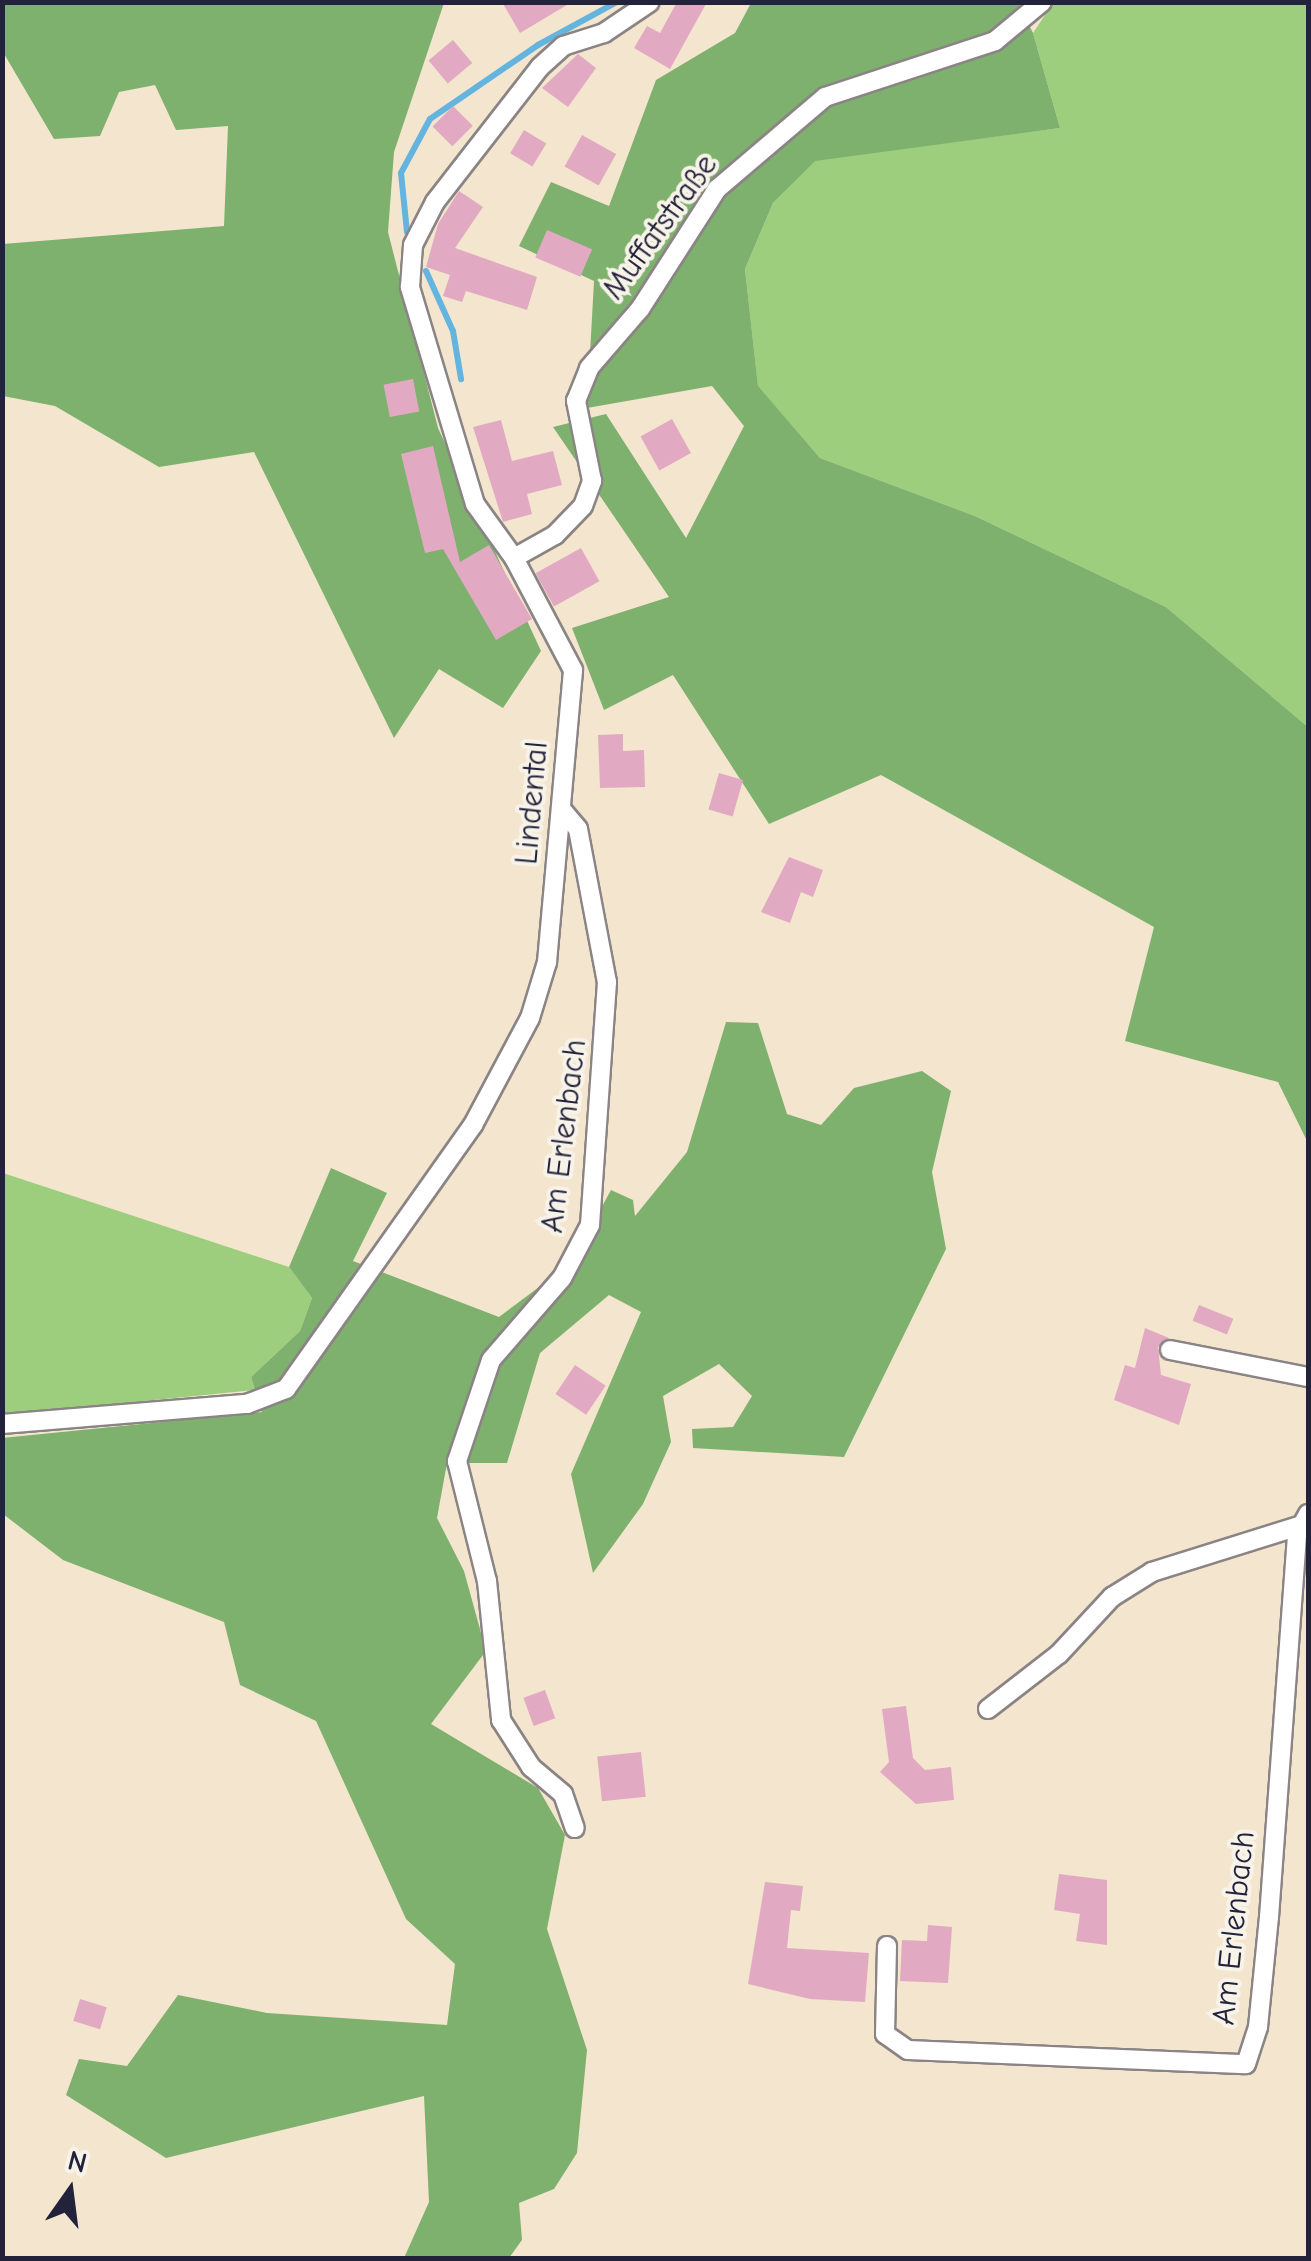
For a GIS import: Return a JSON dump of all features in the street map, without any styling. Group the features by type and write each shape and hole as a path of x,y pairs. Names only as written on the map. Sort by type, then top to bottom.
{"street":[{"name":"Lindental","path":"2,1424 247,1404 286,1389 473,1125 530,1018 547,962 564,811 573,670 514,558 475,504 440,402 410,288 413,245 435,202 540,67 563,46 604,33 650,2"},
{"name":"Muffatstraße","path":"514,558 555,535 582,506 592,481 576,401 590,368 640,309 717,188 825,97 996,41 1042,2"},
{"name":"Am Erlenbach","path":"564,811 578,829 607,982 590,1225 562,1278 491,1360 457,1461 487,1581 502,1720 531,1768 563,1794 575,1828"},
{"path":"1170,1350 1308,1377"},
{"name":"Am Erlenbach","path":"887,1946 885,2034 908,2050 1168,2066 1246,2064 1258,2028 1269,1917 1286,1638 1305,1520 1152,1572 1112,1597 1060,1654 988,1709"}],"green space":[{"path":"2,3 444,3 394,152 388,232 438,428 541,651 503,708 439,669 394,738 254,452 159,467 55,406 3,396 3,244 224,226 228,126 176,130 155,85 119,92 100,136 54,139 3,52"},
{"path":"751,3 1018,3 1033,33 1060,128 815,161 773,203 745,269 758,386 820,458 975,516 1166,607 1308,727 1308,1143 1278,1082 1125,1041 1154,927 881,775 769,824 673,675 604,710 572,628 669,597 553,427 606,414 686,538 744,426 712,386 587,408 594,281 519,246 551,182 609,206 656,80 735,33"},
{"path":"1053,3 1308,3 1308,727 1166,607 975,516 820,458 758,387 745,269 773,203 815,160 1060,128 1033,33"},
{"path":"726,1022 758,1023 787,1114 821,1125 854,1088 922,1071 951,1091 932,1172 946,1249 844,1457 693,1448 692,1429 733,1427 752,1396 719,1364 663,1396 671,1442 643,1504 593,1573 571,1474 641,1312 609,1295 540,1353 507,1463 447,1463 437,1518 464,1571 486,1651 431,1724 538,1788 565,1835 547,1929 587,2050 577,2153 554,2189 519,2203 522,2240 509,2258 404,2258 429,2202 424,2096 166,2158 66,2095 79,2059 127,2066 178,1995 267,2013 447,2025 455,1964 406,1919 316,1721 240,1685 224,1622 63,1560 3,1514 2,1438 262,1412 251,1377 300,1331 312,1298 289,1267 331,1168 387,1193 353,1261 499,1317 571,1263 611,1190 633,1200 635,1216 687,1152"},
{"path":"3,1173 289,1267 312,1298 300,1331 251,1377 255,1390 3,1415"}],"building":[{"path":"502,2 572,2 520,33"},
{"path":"677,2 707,2 670,69 634,48 647,26 660,33"},
{"path":"453,40 472,63 448,84 428,61"},
{"path":"578,54 596,68 568,107 542,88"},
{"path":"453,106 473,126 452,146 432,127"},
{"path":"524,130 546,143 532,167 510,153"},
{"path":"582,135 616,154 599,185 565,166"},
{"path":"459,191 483,207 455,248 537,277 527,310 466,291 462,302 443,296 450,275 426,267 438,224"},
{"path":"547,230 592,249 580,277 535,258"},
{"path":"413,379 419,411 390,417 384,385"},
{"path":"672,419 691,453 659,471 641,436"},
{"path":"501,420 512,461 553,451 562,485 527,494 532,514 503,522 473,427"},
{"path":"433,446 460,562 489,545 532,619 496,640 443,549 425,553 401,454"},
{"path":"581,548 599,581 554,606 536,573"},
{"path":"623,734 623,751 644,750 645,787 600,788 598,735"},
{"path":"719,773 743,780 733,816 709,810"},
{"path":"789,857 823,870 813,897 801,892 790,923 761,912"},
{"path":"1199,1305 1233,1319 1227,1335 1193,1321"},
{"path":"1145,1328 1169,1338 1158,1347 1161,1375 1191,1384 1179,1425 1114,1400 1125,1365 1135,1368"},
{"path":"575,1365 606,1386 586,1415 555,1394"},
{"path":"545,1690 555,1718 534,1726 523,1698"},
{"path":"906,1706 913,1758 925,1770 951,1767 954,1800 916,1804 880,1772 889,1762 882,1709"},
{"path":"641,1752 646,1797 602,1801 597,1757"},
{"path":"1059,1874 1107,1880 1107,1945 1076,1941 1080,1914 1054,1910"},
{"path":"765,1882 803,1886 800,1911 791,1910 787,1948 869,1953 865,2002 810,1999 748,1984"},
{"path":"928,1925 952,1927 948,1983 900,1981 902,1940 927,1941"},
{"path":"80,1999 107,2007 100,2029 73,2021"}],"waterway":[{"path":"407,232 401,173 430,119 538,45 617,2"},
{"path":"426,271 453,331 461,379"}]}
